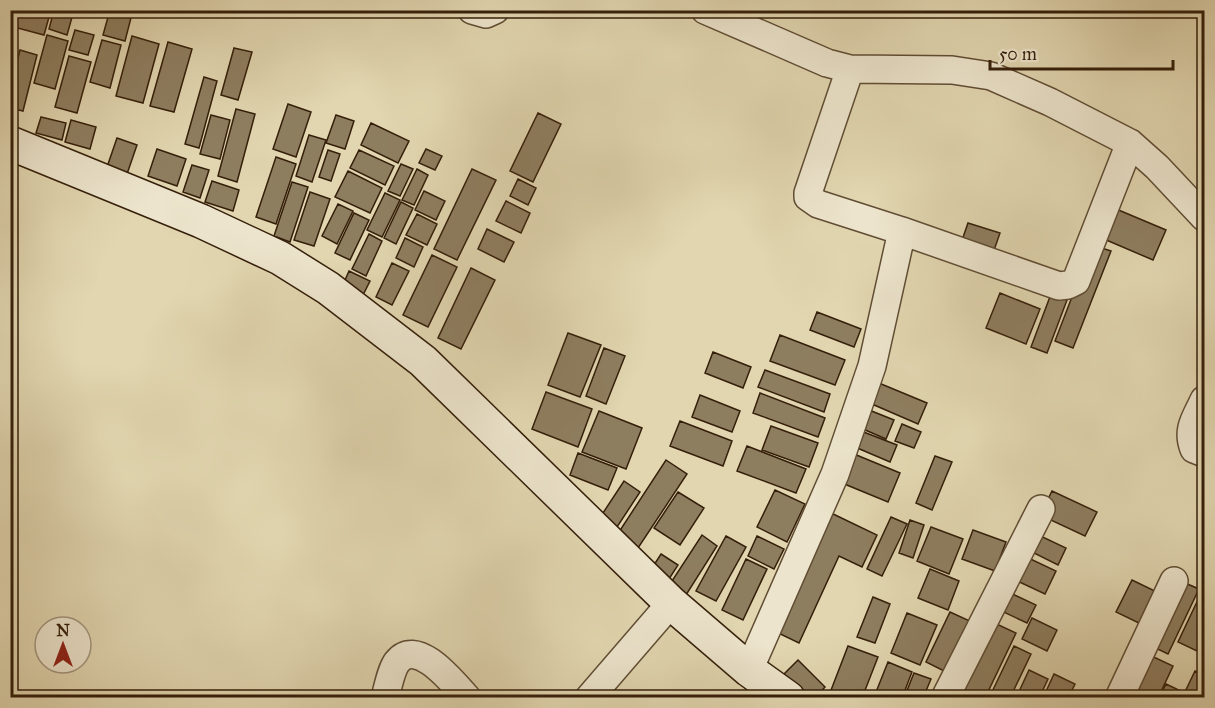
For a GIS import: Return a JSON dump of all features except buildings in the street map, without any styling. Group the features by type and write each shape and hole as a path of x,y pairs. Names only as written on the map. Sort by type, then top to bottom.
{"street":[{"path":"472,10 486,14 495,10"},
{"path":"705,10 827,63 850,69 952,70 991,76 1050,102 1157,167 1204,217"},
{"path":"850,69 808,193 814,202 1059,286 1076,281 1128,149"},
{"path":"10,144 201,221 280,258 328,288 423,361 661,615 749,670 788,698"},
{"path":"749,670 835,474 872,366 902,231"},
{"path":"1204,400 1189,437 1194,449 1204,453"},
{"path":"945,698 1041,509"},
{"path":"1119,698 1174,581"},
{"path":"588,698 661,615"},
{"path":"385,698 397,662 407,655 417,655 436,664 467,698"}]}
